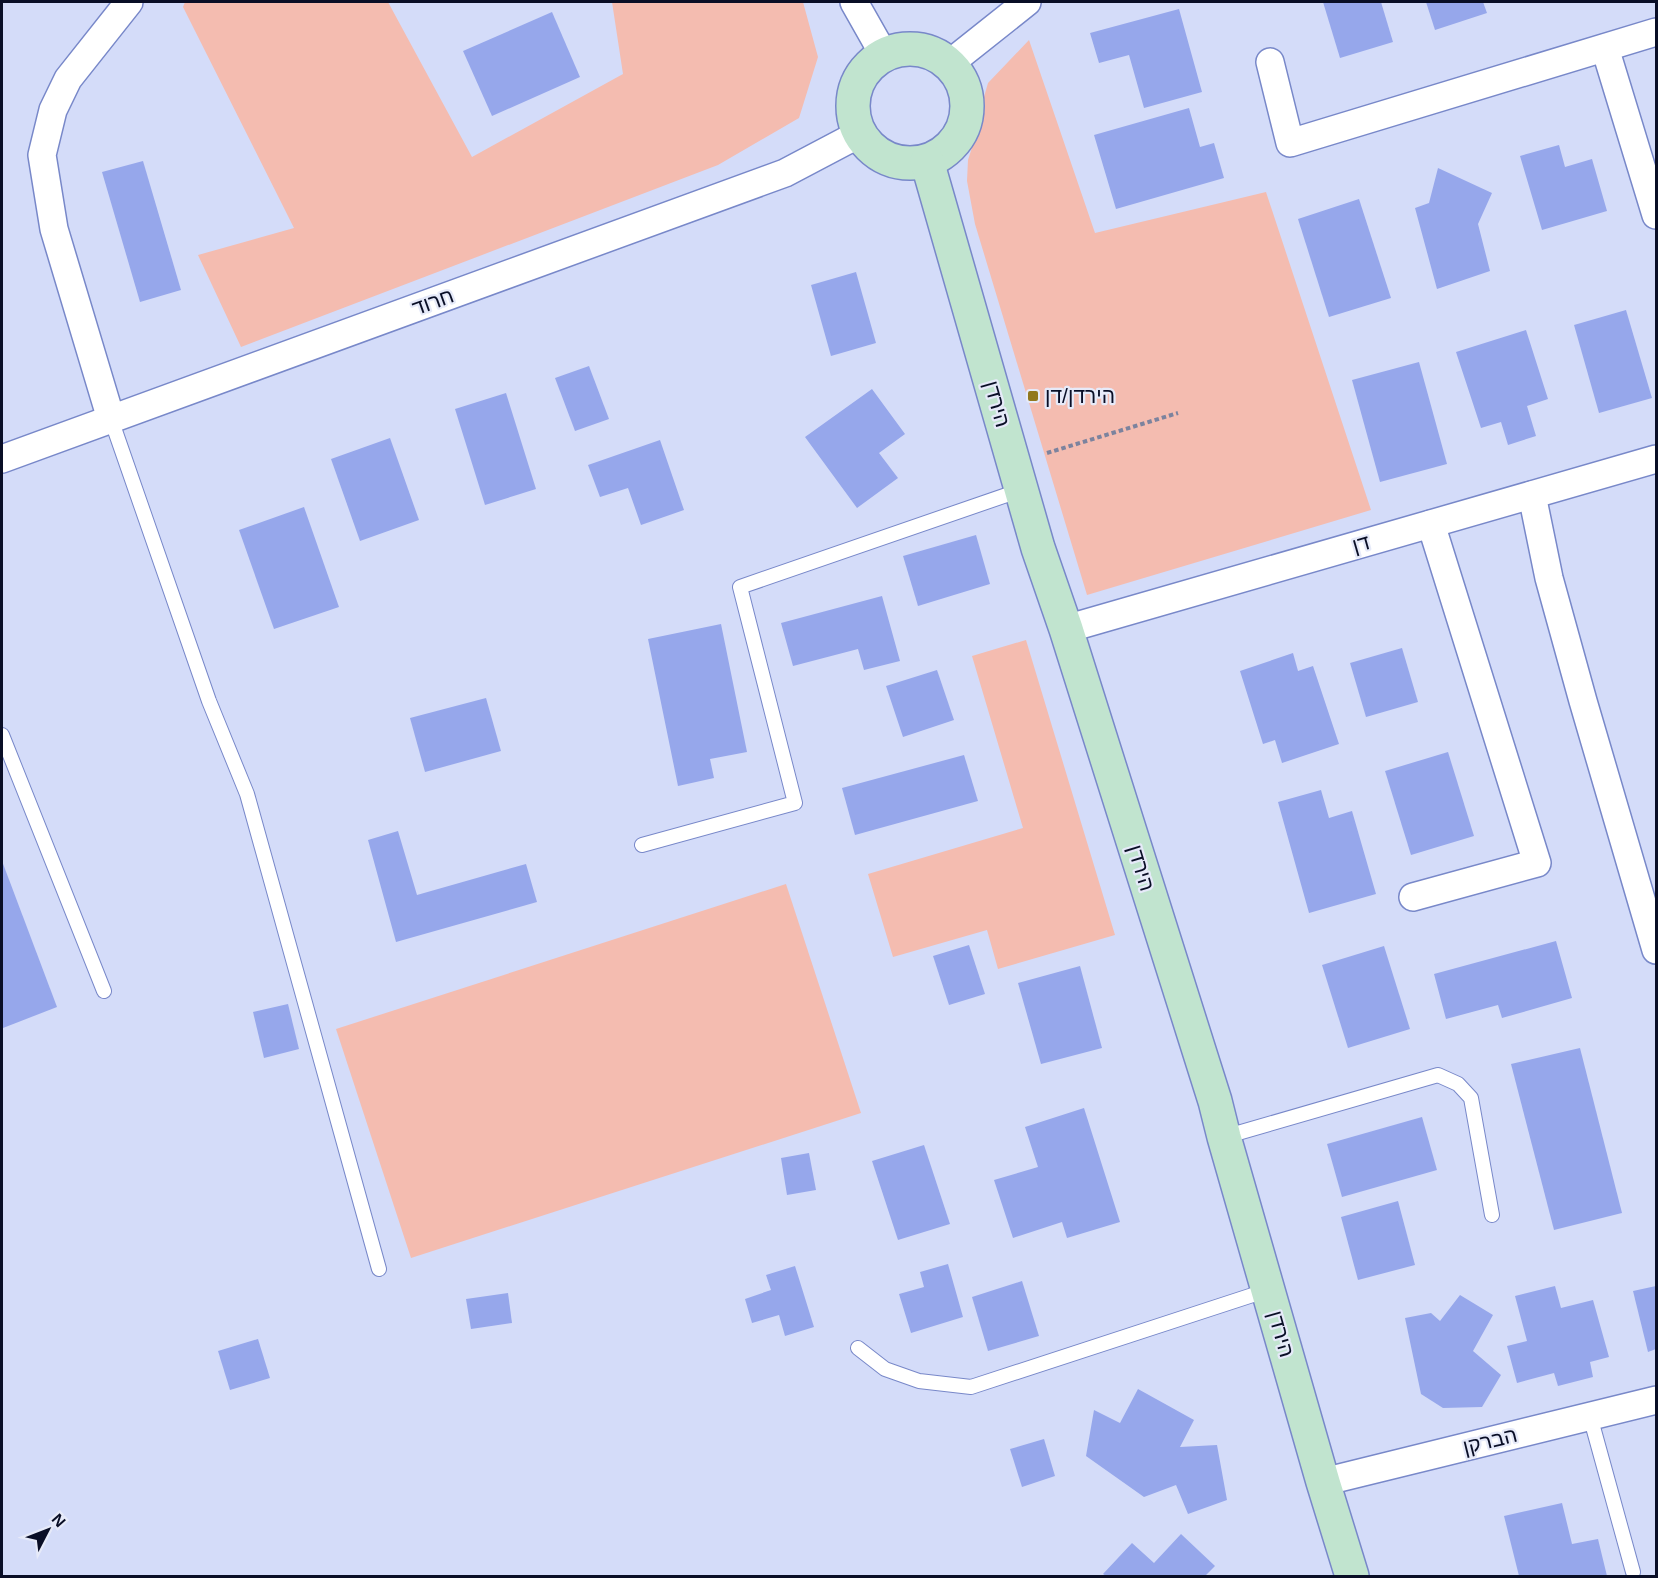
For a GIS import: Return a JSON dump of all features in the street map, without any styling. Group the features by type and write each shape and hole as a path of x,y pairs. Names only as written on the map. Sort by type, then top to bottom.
{"street":[{"path":"111,419 54,229 42,155 53,110 68,79 129,2"},
{"path":"854,2 884,54"},
{"path":"949,64 1027,2"},
{"path":"1270,62 1290,143 1656,32"},
{"path":"1605,48 1656,215"},
{"path":"901,49 918,49 935,54 949,64 960,78 966,94 967,111 963,128 955,142 942,154 927,161 908,164 889,160 872,149 859,134 854,117 853,98 858,80 869,65 884,54 901,49"},
{"name":"חרוד","path":"2,459 785,173 859,134"},
{"name":"הירדן","path":"927,161 1038,548 1066,629 1215,1101 1323,1482 1352,1576"},
{"name":"דן","path":"1066,629 1656,459"},
{"path":"1532,495 1550,578 1582,700 1656,950"},
{"path":"1413,897 1537,863 1431,524"},
{"name":"הברקן","path":"1323,1482 1656,1400"}],"lane":[{"path":"111,419 209,701 247,794 379,1269"},
{"path":"642,845 795,803 740,587 1017,476"},
{"path":"2,735 104,991"},
{"path":"1224,1137 1437,1075 1458,1084 1471,1098 1492,1215"},
{"path":"858,1348 885,1369 919,1381 971,1387 1268,1290"},
{"path":"1590,1416 1634,1572"}],"path":[{"path":"1017,476 1178,413"}],"shaded area":[{"path":"185,2 388,2 472,157 623,74 612,2 803,2 818,57 799,118 718,165 241,347 198,255 294,228 183,7"},
{"path":"1029,40 1095,233 1266,192 1371,510 1087,595 975,224 967,181 968,160 978,129 988,83"},
{"path":"1026,640 1115,935 998,969 987,930 893,957 868,874 1023,828 972,656"},
{"path":"786,884 861,1113 411,1258 336,1029"}],"building":[{"path":"1323,2 1381,2 1393,42 1340,58"},
{"path":"1426,2 1483,2 1487,13 1435,30"},
{"path":"1179,9 1202,92 1144,108 1129,55 1099,63 1090,33"},
{"path":"552,12 580,77 492,116 463,51"},
{"path":"1189,108 1200,147 1214,143 1224,178 1116,209 1094,135"},
{"path":"1559,145 1565,167 1592,159 1607,211 1542,230 1520,156"},
{"path":"143,161 181,290 140,302 102,172"},
{"path":"1438,168 1492,193 1478,224 1490,271 1437,289 1415,208 1429,203"},
{"path":"1359,199 1391,298 1329,317 1298,219"},
{"path":"856,272 876,343 831,356 811,285"},
{"path":"1626,310 1652,398 1599,413 1574,325"},
{"path":"1526,330 1548,399 1527,406 1536,436 1508,445 1501,422 1481,428 1456,352"},
{"path":"1419,362 1447,464 1380,482 1352,380"},
{"path":"589,366 609,419 575,431 555,378"},
{"path":"872,389 905,434 879,453 898,478 857,508 805,437"},
{"path":"506,393 536,489 485,505 455,409"},
{"path":"390,438 419,520 360,541 331,459"},
{"path":"660,440 684,510 641,525 628,488 600,497 588,465"},
{"path":"304,507 339,607 274,629 239,530"},
{"path":"976,535 990,584 918,606 903,556"},
{"path":"882,596 900,661 864,670 858,649 793,666 781,623"},
{"path":"721,624 747,752 710,759 714,778 678,786 648,639"},
{"path":"1402,648 1418,702 1366,717 1350,663"},
{"path":"1293,653 1298,671 1313,666 1339,744 1282,763 1275,740 1263,744 1240,671"},
{"path":"937,670 954,720 903,737 886,686"},
{"path":"486,698 501,751 425,772 410,718"},
{"path":"1448,752 1474,836 1411,855 1385,771"},
{"path":"964,755 978,801 855,835 842,788"},
{"path":"1321,790 1329,818 1352,811 1376,894 1309,913 1278,802"},
{"path":"398,831 417,895 526,864 537,902 396,942 368,840"},
{"path":"2,861 57,1007 3,1028 2,1023"},
{"path":"1556,941 1572,998 1502,1018 1498,1005 1446,1019 1434,974"},
{"path":"969,945 985,994 949,1005 933,956"},
{"path":"1384,946 1410,1029 1348,1048 1322,965"},
{"path":"1080,966 1102,1048 1041,1064 1018,983"},
{"path":"288,1004 299,1049 264,1058 253,1012"},
{"path":"1580,1048 1622,1213 1554,1230 1511,1064"},
{"path":"1084,1108 1120,1222 1067,1238 1062,1222 1013,1238 994,1180 1038,1167 1025,1127"},
{"path":"1422,1117 1437,1170 1342,1197 1327,1144"},
{"path":"924,1145 950,1224 898,1240 872,1161"},
{"path":"809,1153 816,1190 787,1195 781,1158"},
{"path":"1398,1201 1415,1265 1358,1280 1341,1217"},
{"path":"948,1264 963,1317 911,1333 899,1294 924,1287 920,1272"},
{"path":"795,1266 814,1327 785,1336 779,1315 752,1323 745,1299 771,1290 766,1275"},
{"path":"1022,1281 1039,1336 988,1351 972,1297"},
{"path":"1555,1286 1561,1308 1593,1300 1609,1357 1590,1362 1593,1377 1558,1386 1554,1373 1517,1383 1507,1346 1527,1341 1515,1296"},
{"path":"1656,1286 1656,1349 1648,1352 1633,1291"},
{"path":"508,1293 512,1323 471,1329 466,1299"},
{"path":"1460,1295 1493,1315 1473,1351 1501,1375 1482,1407 1443,1408 1421,1394 1405,1318 1431,1313 1440,1321"},
{"path":"258,1339 270,1378 230,1390 218,1351"},
{"path":"1138,1389 1194,1420 1180,1447 1217,1445 1227,1500 1188,1514 1176,1485 1144,1497 1086,1456 1094,1410 1120,1423"},
{"path":"1044,1439 1055,1476 1022,1487 1010,1449"},
{"path":"1562,1503 1572,1544 1598,1539 1607,1576 1519,1576 1504,1516"},
{"path":"1181,1534 1215,1566 1205,1576 1106,1576 1103,1574 1132,1543 1154,1563"}],"place":[{"name":"הירדן/דן","path":"1033,396"}]}
